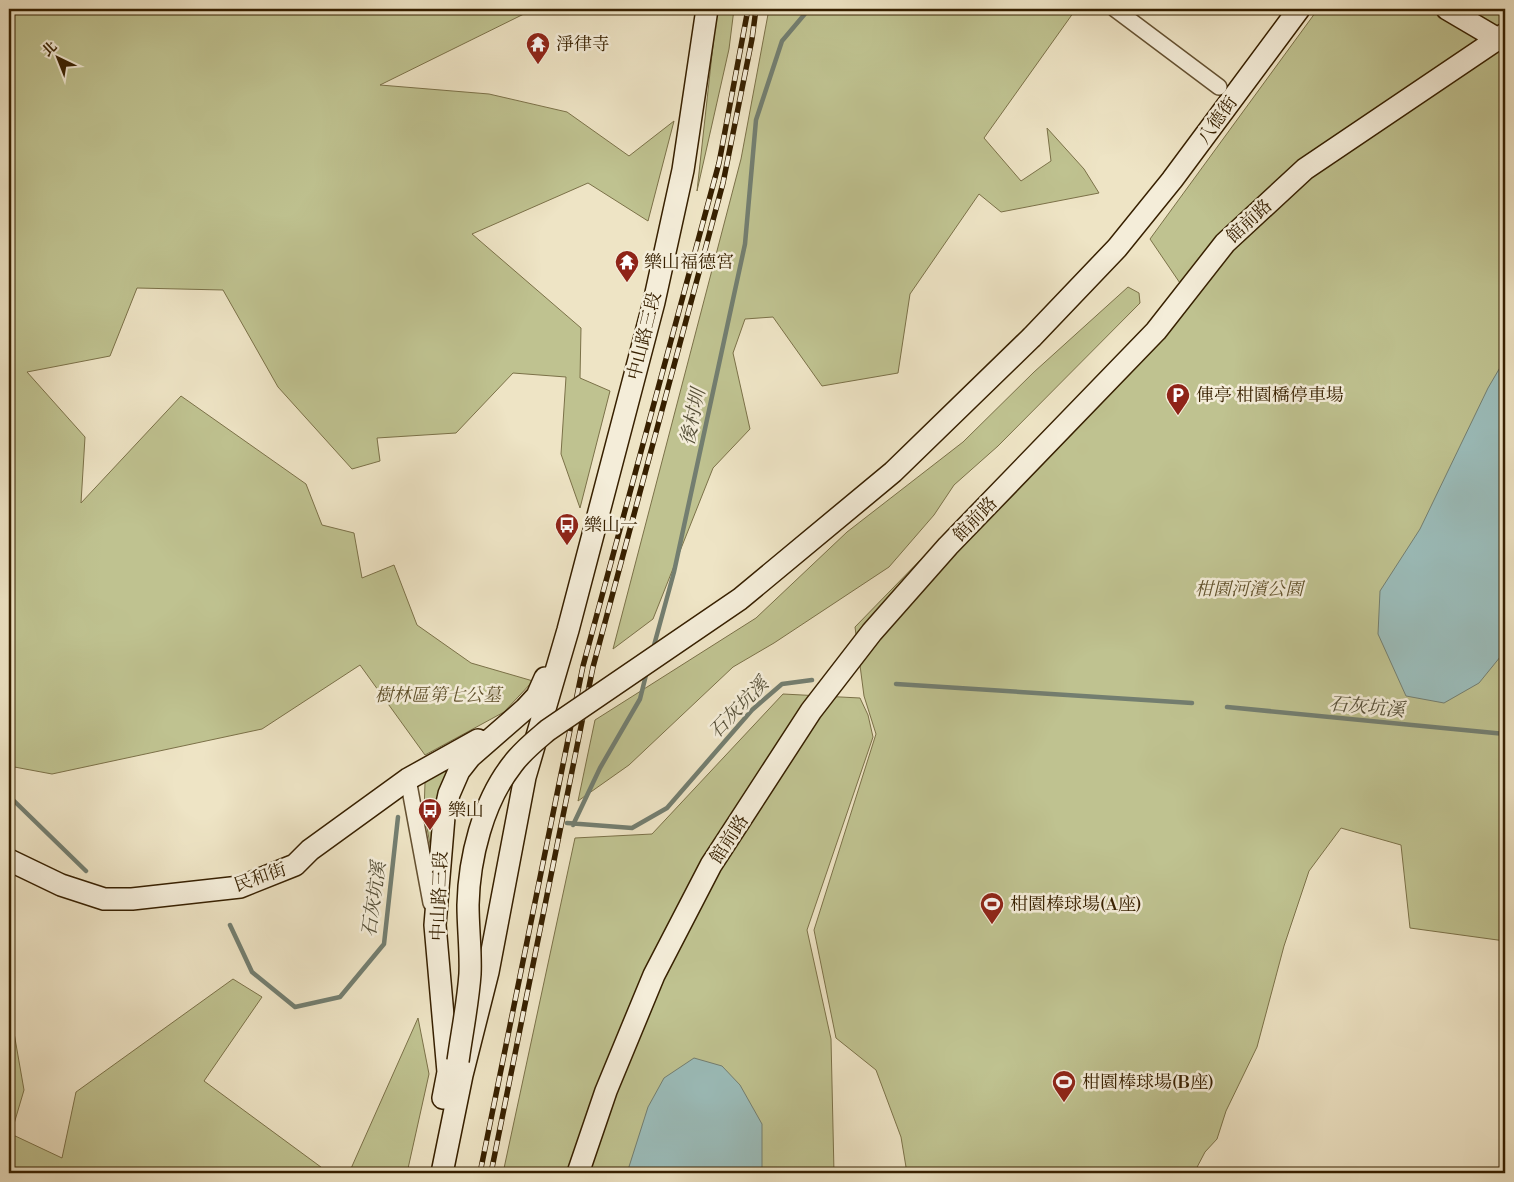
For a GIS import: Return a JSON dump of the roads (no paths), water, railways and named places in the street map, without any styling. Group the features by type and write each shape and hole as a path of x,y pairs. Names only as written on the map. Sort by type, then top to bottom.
{"street":[{"name":"中山路三段","path":"427,1173 456,1069 488,972 525,777 568,630 658,283 683,170 707,9"},
{"path":"1115,9 1219,87"},
{"name":"八德街","path":"1132,229 1285,9"},
{"name":"八德街","path":"456,1069 470,974 468,904 471,875 488,811 500,781 512,765 524,751 548,730 740,599 893,472 1032,337 1132,229 1172,180 1299,9"},
{"name":"館前路","path":"578,1173 606,1091 654,975 711,865 811,711 872,632 948,546 1156,331 1225,243 1305,169 1501,37 1447,9"},
{"name":"中山路三段","path":"442,1173 456,1069 435,925 444,817 449,794 459,771 470,757 525,709 537,696 568,630"},
{"name":"民和街","path":"9,860 61,886 104,899 173,896 240,887 295,865 310,850 408,779 507,723"},
{"path":"408,779 435,925"}],"water":[{"path":"1505,359 1505,651 1479,683 1444,703 1406,696 1378,634 1380,591 1420,529 1488,388"},
{"path":"694,1058 722,1066 740,1085 762,1124 762,1173 627,1173 648,1107 664,1078"}],"waterway":[{"name":"後村圳","path":"653,649 674,572 745,244 756,120 782,41 809,9"},
{"name":"後村圳","path":"573,825 600,768 640,699 647,671"},
{"name":"石灰坑溪","path":"567,823 632,828 667,808 752,710 782,684 812,680"},
{"name":"石灰坑溪","path":"896,684 1192,703"},
{"name":"石灰坑溪","path":"1227,707 1505,734"},
{"name":"石灰坑溪","path":"9,796 86,871"},
{"name":"石灰坑溪","path":"230,925 252,972 295,1007 340,997 384,944 398,817"}],"railway":[{"path":"480,1173 583,666 719,163 748,9"},
{"path":"491,1173 593,667 723,183 752,39 756,9"}],"place":[{"name":"淨律寺","path":"538,65"},
{"name":"樂山福德宮","path":"627,283"},
{"name":"俥亭 柑園橋停車場","path":"1178,416"},
{"name":"樂山一","path":"567,546"},
{"name":"樂山","path":"430,831"},
{"name":"柑園棒球場(A座)","path":"992,925"},
{"name":"柑園棒球場(B座)","path":"1064,1103"}],"park label":[{"name":"柑園河濱公園","path":"1249,589"},
{"name":"樹林區第七公墓","path":"438,695"}]}
